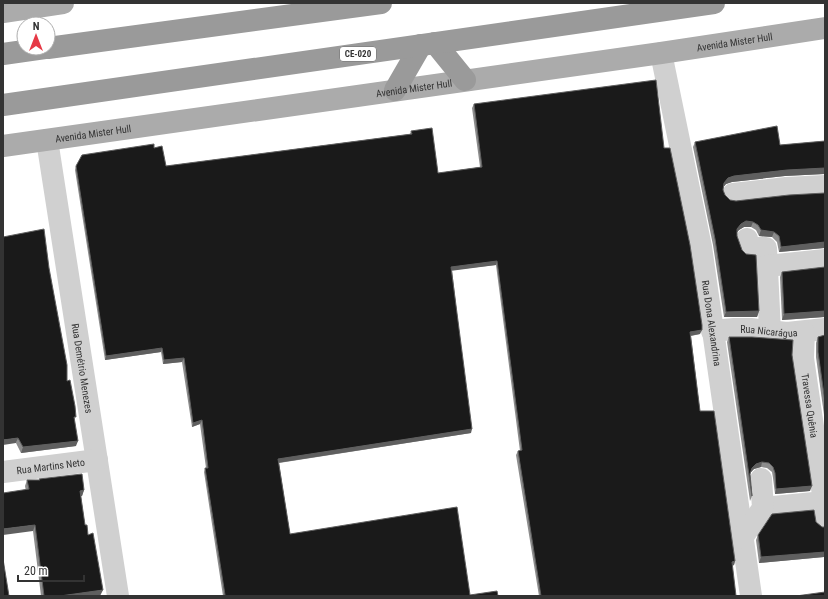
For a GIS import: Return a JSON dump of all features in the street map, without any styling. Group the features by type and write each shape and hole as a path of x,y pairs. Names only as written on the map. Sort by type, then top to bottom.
{"highway":[{"path":"56,47 381,3"},
{"name":"CE-020","path":"3,105 714,3"},
{"path":"395,90 428,44 465,80"},
{"path":"3,54 16,52"}],"main road":[{"path":"3,12 63,3"},
{"name":"Avenida Mister Hull","path":"3,146 661,53 825,28"}],"street":[{"name":"Rua Dona Alexandrina","path":"661,53 701,247 751,596"},
{"name":"Rua Demétrio Menezes","path":"47,140 118,596"},
{"path":"733,194 786,188 825,186"},
{"path":"747,239 749,248 766,248 770,331"},
{"path":"767,266 825,260"},
{"name":"Rua Nicarágua","path":"712,331 734,329 787,333 815,330"},
{"name":"Travessa Quênia","path":"815,330 803,358 825,512"},
{"name":"Rua Martins Neto","path":"3,472 97,460"},
{"path":"742,538 763,508 761,479"},
{"path":"763,508 825,512"}],"building":[{"path":"656,80 664,148 670,148 690,245 702,325 702,330 690,332 700,411 714,411 735,561 732,562 736,596 541,596 518,451 522,450 497,261 451,267 472,429 278,459 290,534 457,507 470,595 497,591 498,596 221,596 225,595 205,468 208,468 202,420 193,423 184,358 164,360 162,348 106,356 76,166 82,155 154,144 154,148 162,146 166,166 412,134 411,131 432,128 438,173 482,167 474,104"},
{"path":"777,126 780,145 825,141 825,168 787,170 734,176 728,178 724,183 723,190 725,195 730,200 736,201 789,195 825,193 825,242 781,247 779,236 774,232 761,230 758,225 753,222 746,221 741,224 737,229 737,236 742,250 746,254 756,255 759,311 726,312 715,239 695,142"},
{"path":"44,229 49,268 67,365 67,381 70,380 75,406 76,417 74,417 78,441 23,447 18,438 3,440 3,237"},
{"path":"825,267 825,311 784,314 782,272"},
{"path":"825,335 825,402 818,352 818,337"},
{"path":"729,337 793,340 792,355 812,486 776,489 773,467 769,463 762,462 756,464 752,468 750,474 752,496"},
{"path":"82,474 84,490 80,491 85,525 87,525 88,535 93,533 103,590 60,596 44,596 35,525 3,529 3,493 29,489 27,480 40,480 39,479"},
{"path":"814,510 816,522 822,527 825,527 825,552 761,557 758,535 772,514"},
{"path":"3,559 9,596 3,596"},
{"path":"825,592 825,596 796,596"}]}
